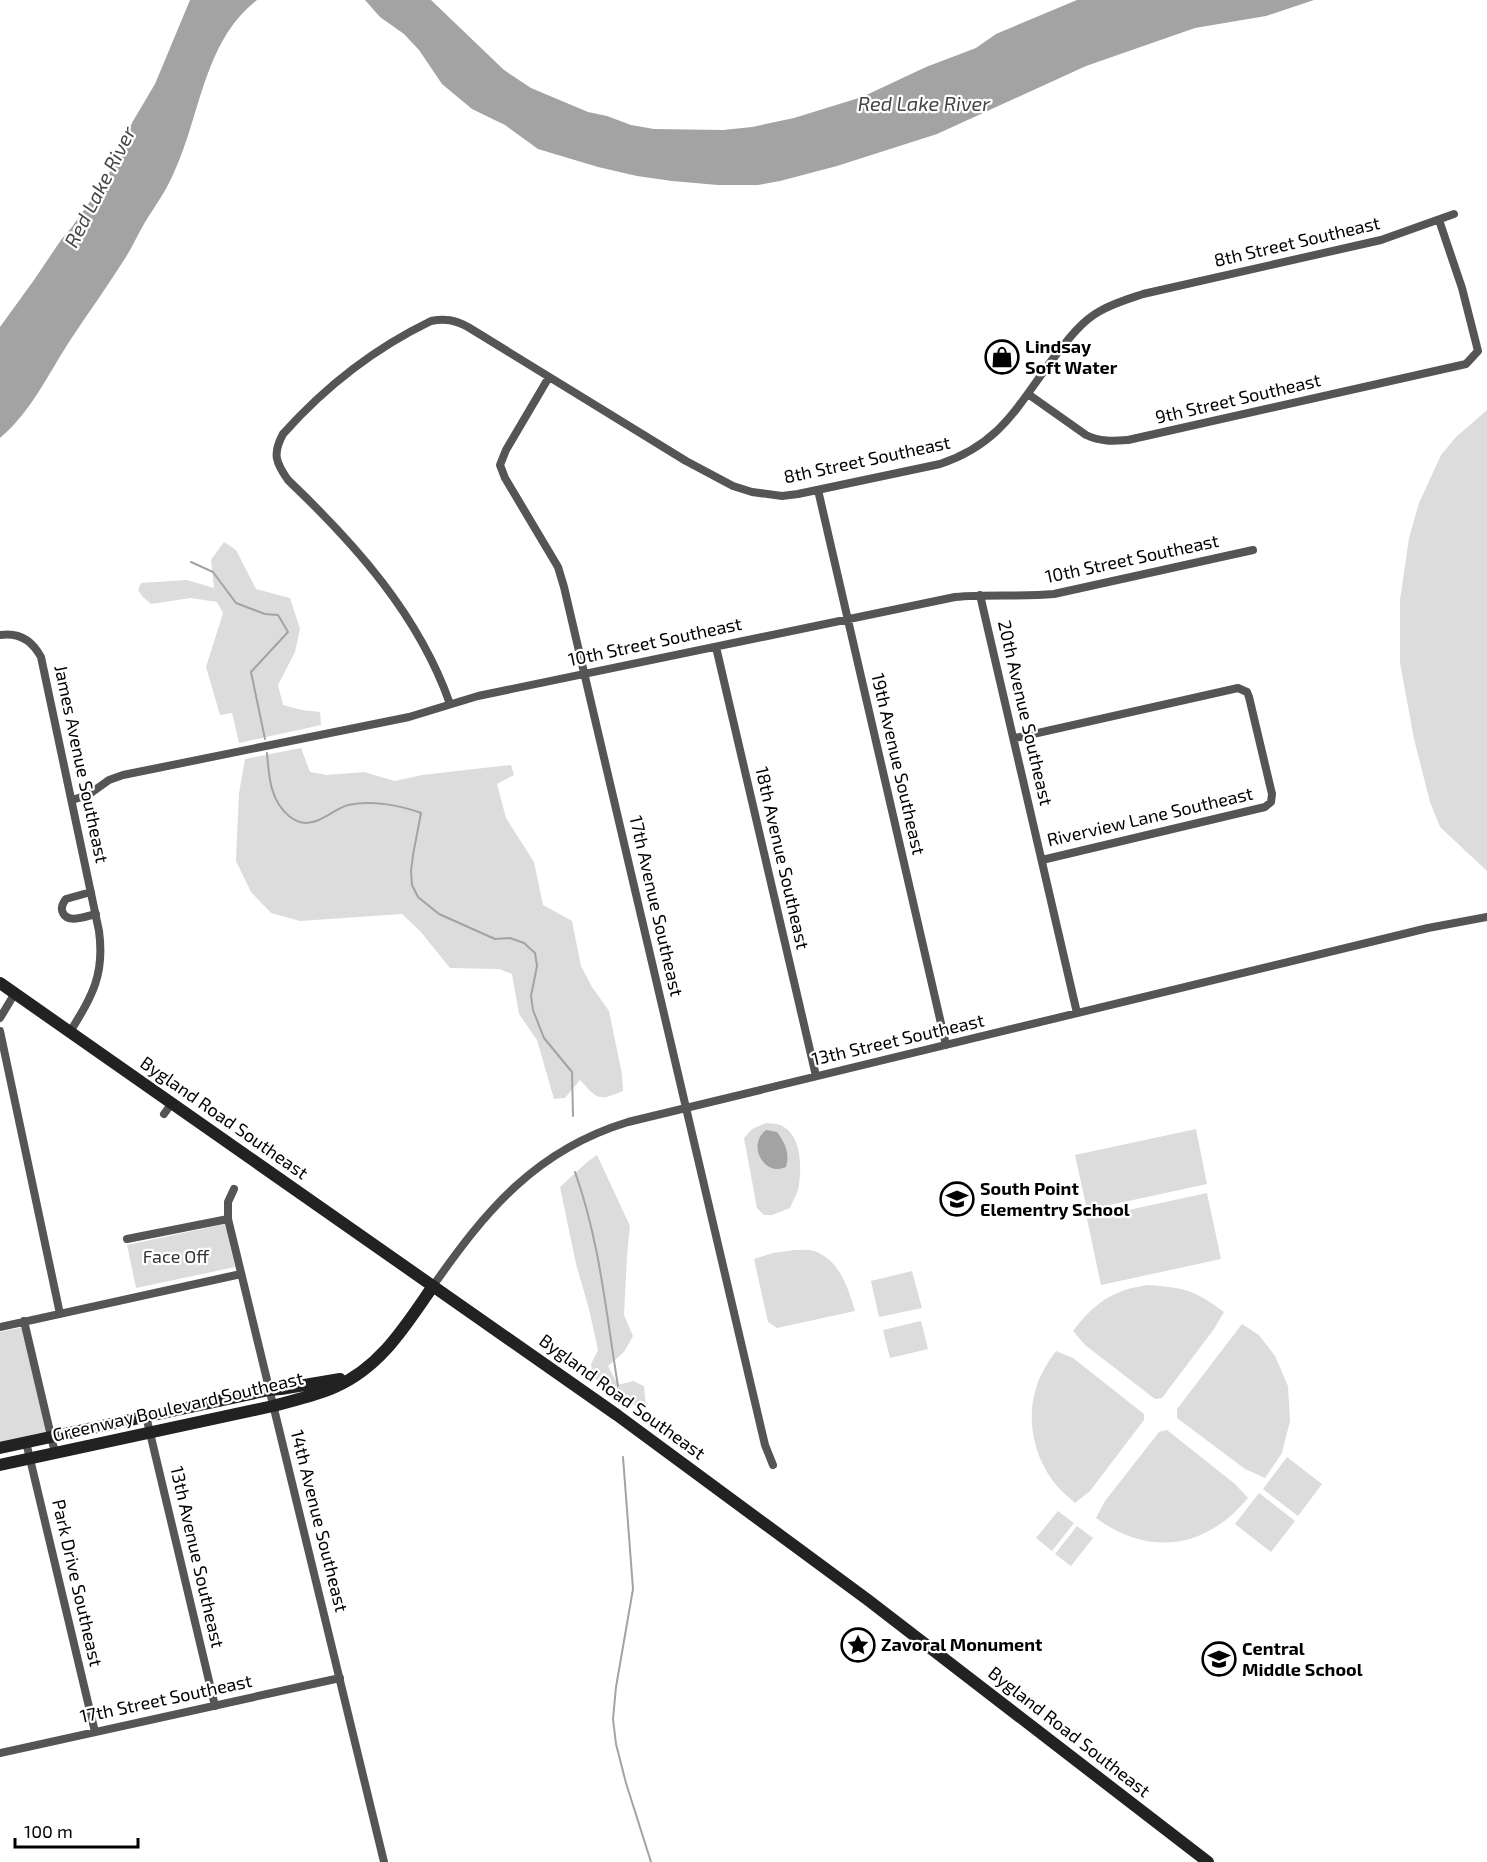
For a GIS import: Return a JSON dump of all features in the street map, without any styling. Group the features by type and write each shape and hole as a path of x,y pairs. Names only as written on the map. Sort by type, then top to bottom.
{"street":[{"name":"8th Street Southeast","path":"450,704 425,647 402,608 355,551 288,480 275,454 283,434 341,379 431,321 451,319 460,322 686,461 732,486 752,492 782,496 940,464 974,450 1000,428 1070,337 1099,311 1120,301 1382,240 1454,214"},
{"name":"9th Street Southeast","path":"1028,394 1086,435 1095,439 1118,441 1140,438 1466,364 1478,351 1462,288 1439,220"},
{"name":"17th Avenue Southeast","path":"549,376 506,450 500,465 505,478 558,567 765,1445 773,1465"},
{"name":"19th Avenue Southeast","path":"818,490 946,1045"},
{"name":"10th Street Southeast","path":"72,800 88,795 109,780 123,775 409,717 478,696 955,597 1054,594 1118,582 1253,550"},
{"name":"20th Avenue Southeast","path":"980,595 1077,1013"},
{"name":"James Avenue Southeast","path":"0,635 21,636 32,643 41,657 96,914 101,945 100,970 92,994 70,1032"},
{"name":"18th Avenue Southeast","path":"716,647 816,1076"},
{"name":"Riverview Lane Southeast","path":"1015,738 1238,688 1247,693 1249,697 1272,794 1271,802 1265,807 1042,860"},
{"name":"James Avenue Southeast","path":"92,892 66,899 62,910 63,915 73,919 96,914"},
{"name":"13th Street Southeast","path":"433,1286 486,1216 516,1185 570,1145 608,1128 1428,928 1487,917"},
{"name":"Bygland Road Southeast","path":"0,983 617,1415 811,1557 1208,1862"},
{"path":"0,1018 15,993"},
{"path":"0,1031 60,1314"},
{"path":"164,1114 172,1103"},
{"name":"14th Avenue Southeast","path":"234,1189 228,1202 228,1219 384,1862"},
{"path":"127,1239 228,1219"},
{"path":"0,1327 241,1274"},
{"name":"Greenway Boulevard Southeast","path":"0,1465 273,1406 335,1387 361,1372 387,1350 433,1286"},
{"path":"24,1321 55,1453"},
{"name":"Greenway Boulevard Southeast","path":"0,1448 269,1390 331,1381 361,1372"},
{"name":"13th Avenue Southeast","path":"146,1416 215,1706"},
{"name":"Park Drive Southeast","path":"26,1442 95,1732"},
{"name":"17th Street Southeast","path":"0,1753 339,1678"}],"green space":[{"path":"1487,410 1487,871 1440,827 1430,802 1414,739 1400,663 1400,600 1409,538 1419,503 1441,455 1456,437"},
{"path":"224,542 236,550 256,589 290,598 300,629 295,652 278,685 283,705 320,712 321,725 239,743 232,713 220,715 206,667 223,613 217,602 191,598 151,604 138,590 141,583 187,580 214,588 211,560"},
{"path":"301,748 310,772 327,775 364,772 395,781 422,775 511,765 514,775 497,784 506,818 534,862 543,905 572,921 581,966 609,1011 622,1074 623,1091 608,1097 598,1097 580,1080 565,1098 554,1099 537,1040 519,1014 512,974 499,969 450,968 420,931 402,914 300,921 271,913 251,892 236,861 239,793 245,759"},
{"path":"766,1123 778,1124 788,1130 797,1145 800,1163 798,1190 790,1208 772,1215 764,1215 757,1208 744,1138 752,1129"},
{"path":"1196,1129 1207,1184 1087,1210 1075,1155"},
{"path":"597,1155 630,1226 624,1315 633,1336 624,1352 608,1366 618,1385 633,1381 644,1386 646,1408 631,1404 593,1377 591,1364 598,1350 576,1264 560,1187"},
{"path":"1207,1193 1221,1259 1101,1285 1087,1219"},
{"name":"Face Off","path":"225,1224 235,1267 136,1288 127,1245"},
{"path":"795,1250 814,1251 823,1255 837,1268 855,1311 777,1328 768,1322 754,1259"},
{"path":"912,1271 922,1308 879,1317 871,1281"},
{"path":"1147,1285 1188,1291 1204,1298 1224,1312 1214,1329 1162,1398 1155,1399 1085,1345 1073,1331 1088,1313 1106,1299 1126,1290"},
{"path":"921,1321 928,1349 890,1358 883,1330"},
{"path":"1242,1324 1259,1335 1275,1356 1288,1386 1290,1421 1282,1453 1265,1478 1245,1469 1177,1418 1177,1409"},
{"path":"24,1327 49,1431 0,1442 0,1332"},
{"path":"1056,1351 1073,1358 1144,1414 1144,1420 1090,1491 1075,1503 1050,1477 1039,1454 1033,1430 1033,1404 1037,1386"},
{"path":"1167,1430 1235,1484 1248,1498 1232,1515 1214,1528 1195,1537 1176,1542 1156,1542 1136,1538 1096,1518 1105,1501 1159,1432"},
{"path":"1287,1457 1322,1484 1298,1516 1263,1489"},
{"path":"1259,1493 1295,1521 1271,1552 1235,1524"},
{"path":"1058,1511 1074,1523 1052,1551 1036,1538"},
{"path":"1077,1526 1093,1538 1071,1566 1055,1554"}],"water":[{"name":"Red Lake River","path":"190,0 257,0 239,18 214,59 172,177 130,251 71,339 39,392 0,438 0,327 108,176 133,121 155,84"},
{"name":"Red Lake River","path":"365,0 431,0 504,70 531,88 588,112 631,125 654,129 723,130 752,127 794,118 862,97 926,67 976,48 996,34 1077,0 1314,0 1266,16 1195,28 1086,66 937,134 837,166 758,185 718,185 637,176 538,149 505,125 472,109 442,84 419,50 404,34 380,17"},
{"path":"766,1130 777,1132 782,1140 787,1153 786,1167 771,1168 761,1158 758,1144"}],"waterway":[{"path":"191,562 213,572 236,603 265,614 278,615 288,632 251,672 265,739"},
{"path":"267,753 274,795 283,810 297,821 312,822 348,805 366,803 385,804 421,813 411,871 412,885 418,897 439,914 495,939 510,938 524,943 535,953 537,966 531,996 533,1010 544,1038 572,1072 573,1116"},
{"path":"575,1172 591,1225 618,1386"},
{"path":"623,1457 633,1589 616,1687 613,1719 616,1744 626,1783 651,1862"}],"place":[{"name":"Lindsay Soft Water","path":"1002,357"},
{"name":"South Point Elementry School","path":"957,1199"},
{"name":"Zavoral Monument","path":"858,1645"},
{"name":"Central Middle School","path":"1219,1659"}]}
